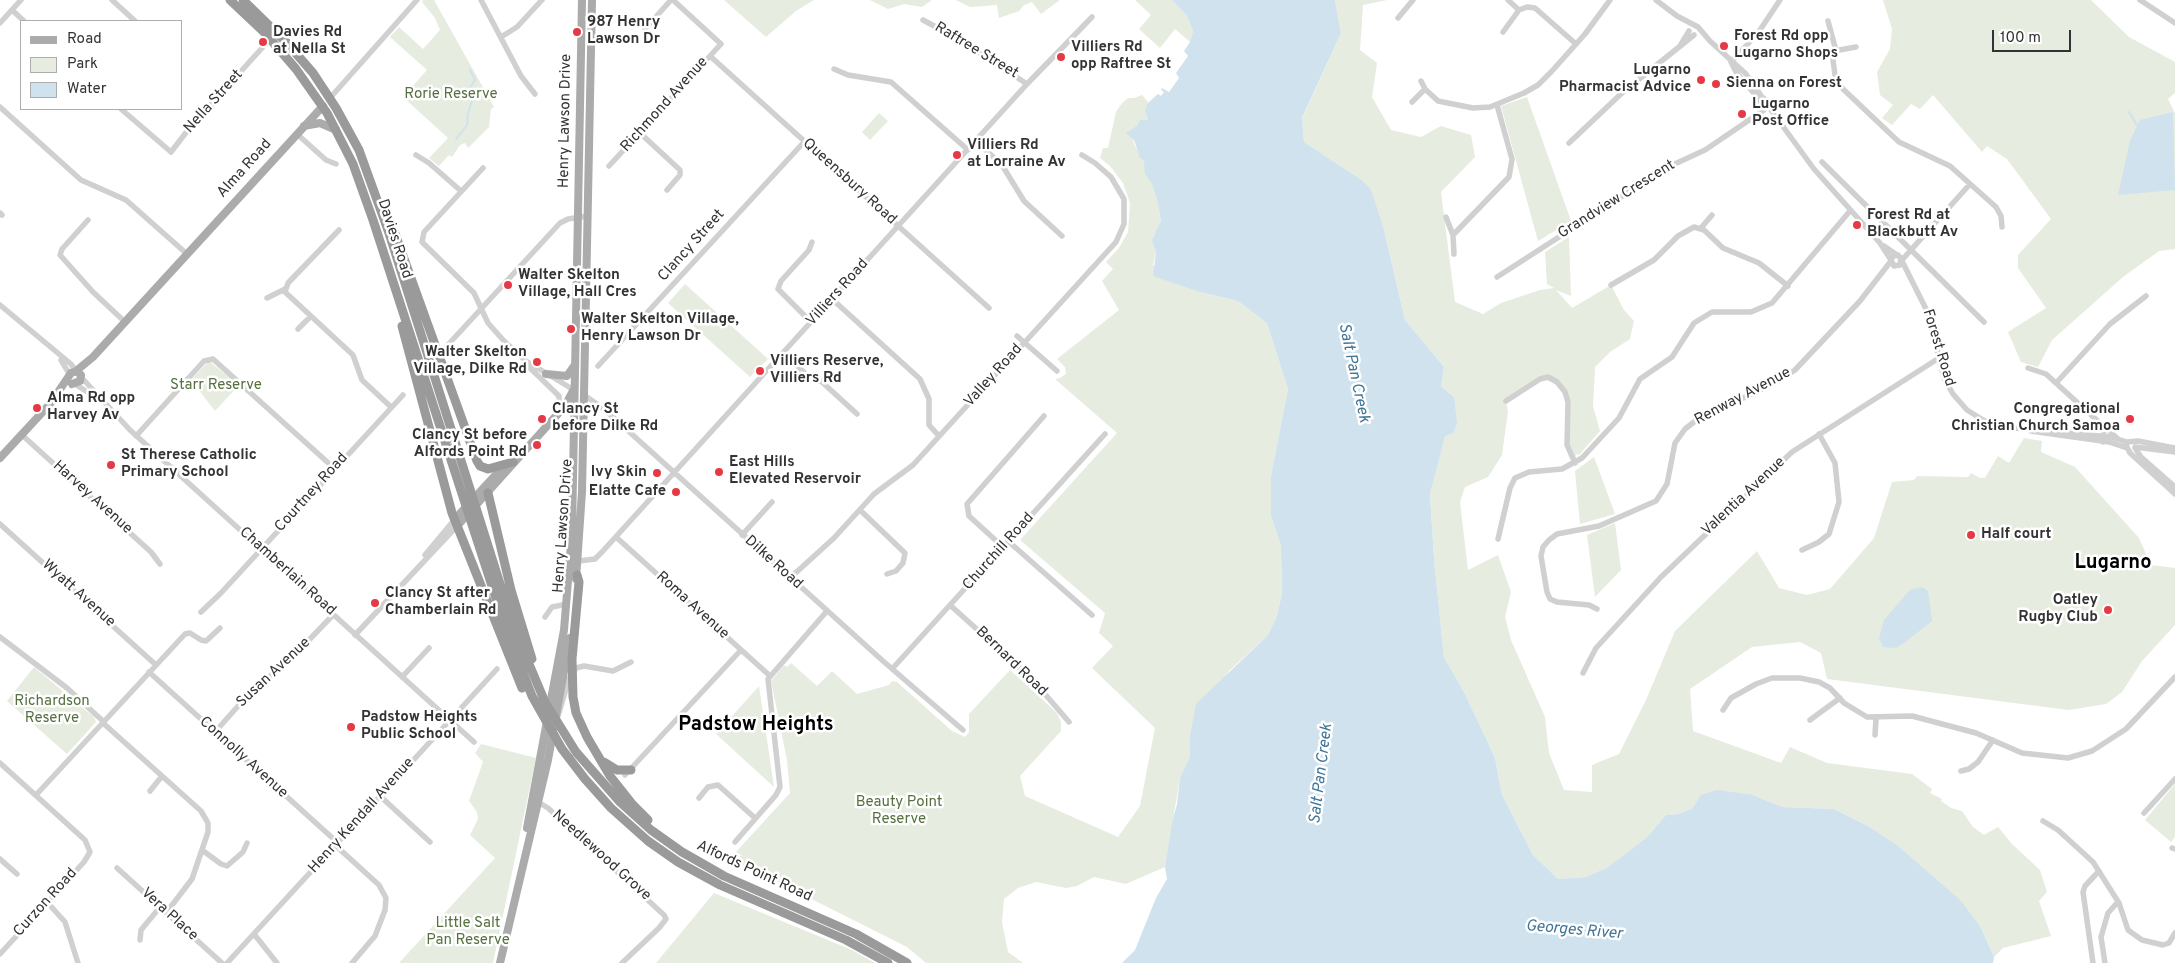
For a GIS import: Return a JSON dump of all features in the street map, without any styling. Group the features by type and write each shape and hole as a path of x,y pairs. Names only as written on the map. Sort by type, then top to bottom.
{"highway":[{"name":"Davies Road","path":"230,0 274,44 322,106 357,172 382,247 463,520"},
{"name":"Davies Road","path":"242,0 295,51 330,98 365,165 409,295 463,520"},
{"name":"Alma Road","path":"322,106 330,98"},
{"path":"365,165 377,188 411,276 477,461 480,466 488,469 513,462"},
{"path":"382,247 386,271 463,520 509,657 531,700"},
{"path":"484,493 535,674"},
{"path":"463,520 509,613 535,674"},
{"name":"Alfords Point Road","path":"463,520 531,700 573,768 648,841 708,879 846,940 888,963"},
{"path":"573,573 579,582 572,672 576,713 592,747 614,782 638,811 715,871"},
{"name":"Alfords Point Road","path":"535,674 552,712 576,752 603,785 640,820 670,844 715,871 856,934 907,963"},
{"path":"592,747 609,767 628,773"}],"main road":[{"name":"Henry Lawson Drive","path":"500,963 536,800 555,726 570,639 573,573 574,390 582,0"},
{"name":"Henry Lawson Drive","path":"536,800 567,604 573,573 579,561 592,0"},
{"name":"Alma Road","path":"0,458 322,106"},
{"path":"304,126 320,123 336,130"},
{"path":"546,374 567,376 575,364"},
{"path":"463,520 484,493 558,413 574,390 584,395"},
{"path":"551,421 564,414 574,420"}],"street":[{"path":"0,23 21,0"},
{"path":"112,0 134,20"},
{"name":"Alma Road","path":"330,98 417,0"},
{"path":"481,0 526,83 535,94"},
{"path":"501,37 517,27 542,0"},
{"path":"645,29 672,0"},
{"name":"Richmond Avenue","path":"609,166 721,44 672,0"},
{"path":"1398,18 1412,0"},
{"path":"1508,0 1519,10"},
{"path":"1421,81 1425,89 1438,101 1478,108 1497,104 1538,85 1576,44 1610,0"},
{"name":"Forest Road","path":"1656,0 1677,16 1697,27 1750,79 1767,107 1814,169 1880,243 1900,258 1928,313 1949,389 1967,410 1992,423 2028,430 2036,434 2118,439 2131,446 2175,448"},
{"path":"1731,62 1758,33 1780,0"},
{"path":"2140,0 2175,23"},
{"path":"1504,32 1519,10 1527,6 1535,8 1576,44"},
{"path":"12,10 23,20"},
{"name":"Forest Road","path":"1677,16 1692,33 1710,41"},
{"name":"Villiers Road","path":"579,561 597,558 1027,84 1092,17"},
{"name":"Raftree Street","path":"923,20 972,47 1027,84"},
{"path":"1828,20 1834,37 1835,75 1843,89 1866,113 1899,142 1950,166 1996,207 2001,216 2002,227"},
{"path":"1569,143 1629,87 1678,48 1697,27"},
{"path":"1834,52 1856,47"},
{"name":"Nella Street","path":"121,110 172,155 188,130 262,48"},
{"name":"Queensbury Road","path":"710,56 989,308"},
{"path":"834,69 848,75 891,82 968,150"},
{"path":"1412,102 1425,89"},
{"path":"1453,235 1503,185 1511,172 1511,154 1497,104"},
{"path":"0,106 78,178 126,200 187,254"},
{"name":"Grandview Crescent","path":"1497,278 1666,168 1705,150 1767,107"},
{"path":"640,133 680,170 680,175 667,190"},
{"path":"297,134 326,160 336,164"},
{"path":"976,141 1006,169 1024,201 1062,236"},
{"name":"Clancy Street","path":"598,366 804,142"},
{"path":"416,155 430,163 461,191"},
{"name":"Valley Road","path":"790,578 834,538 874,494 908,469 1110,248 1122,230 1125,204 1118,186 1095,163 1082,155"},
{"path":"1822,162 1984,322"},
{"path":"483,168 424,232 422,242 430,252 474,293 494,330 526,361 574,390"},
{"path":"1893,264 1893,256 1900,258 1911,250 1970,184"},
{"path":"1498,538 1510,488 1515,478 1529,472 1558,470 1582,458 1619,418 1640,379 1675,353 1694,323 1717,311 1751,312 1762,309 1777,299 1850,211"},
{"path":"1701,228 1712,215"},
{"path":"446,346 560,223 588,216"},
{"path":"1446,217 1453,235 1454,254"},
{"path":"88,220 57,252 63,261 125,322"},
{"path":"1611,285 1654,260 1686,230 1694,226 1701,228 1718,246 1755,260 1788,286"},
{"path":"267,298 285,289 307,262 339,230"},
{"path":"812,242 807,252 778,286 780,294 812,322"},
{"name":"Forest Road","path":"1880,243 1893,264 1911,279"},
{"name":"Renway Avenue","path":"1597,609 1589,605 1557,602 1550,598 1547,592 1541,556 1543,547 1549,540 1558,534 1599,526 1656,501 1667,484 1675,443 1685,429 1700,419 1778,381 1795,370 1846,317 1885,271 1900,258"},
{"path":"285,289 288,296 354,355 362,380 391,407"},
{"path":"2056,382 2110,324 2146,296"},
{"path":"832,300 920,379 929,399 929,425 939,436"},
{"name":"Chamberlain Road","path":"0,305 58,356 75,377 136,436 474,742"},
{"path":"298,329 311,316"},
{"path":"1017,336 1057,371"},
{"path":"783,353 806,374 822,382 857,414"},
{"name":"Valentia Avenue","path":"1583,674 1596,648 1665,573 1792,452 1939,358"},
{"path":"136,436 204,361 213,359 335,469"},
{"path":"526,361 528,366 559,396 561,404 558,413"},
{"path":"2028,368 2046,374 2118,439"},
{"path":"1506,401 1540,379 1548,377 1557,382 1565,392 1568,402 1567,445 1575,463"},
{"name":"Courtney Road","path":"201,612 403,395"},
{"name":"Dilke Road","path":"584,395 604,409 790,578 963,730"},
{"path":"1003,547 969,516 967,504 1044,416"},
{"path":"2101,424 2104,430 2104,439"},
{"name":"Churchill Road","path":"892,669 1105,434"},
{"path":"1802,550 1819,542 1829,534 1839,502 1835,463 1819,434"},
{"name":"Harvey Avenue","path":"22,435 151,552 160,564"},
{"name":"Forest Road","path":"2104,439 2131,446 2175,452"},
{"path":"2131,446 2175,487"},
{"path":"2131,446 2132,456 2175,494"},
{"path":"2144,459 2147,448"},
{"path":"742,535 772,502"},
{"path":"860,510 904,551 905,560 896,571 887,574"},
{"path":"355,634 463,520"},
{"name":"Wyatt Avenue","path":"0,524 156,665"},
{"name":"Roma Avenue","path":"616,537 769,675"},
{"path":"1008,541 1092,615"},
{"path":"905,560 912,563"},
{"path":"545,617 552,607 567,604"},
{"name":"Bernard Road","path":"950,605 1032,679 1069,722"},
{"path":"735,842 776,795 780,782 767,686 769,675 827,611"},
{"name":"Susan Avenue","path":"215,732 239,705 254,694 291,653 309,640 333,614"},
{"path":"0,762 36,795 184,634 190,633 206,641 220,628"},
{"path":"0,637 67,688 207,818 208,827 192,879 166,913"},
{"path":"402,677 430,648"},
{"path":"628,773 741,650"},
{"path":"555,726 572,672 580,666 613,671 631,662"},
{"name":"Henry Kendall Avenue","path":"227,963 497,669"},
{"name":"Connolly Avenue","path":"149,672 337,844 379,885 386,898 385,910 375,936 352,963"},
{"path":"1723,710 1731,698 1741,691 1772,678 1800,678 1819,682 1830,688 1855,712 1876,718 1912,716 1976,733 2022,753 2075,758 2092,751 2126,729 2175,677"},
{"path":"1810,720 1840,698"},
{"path":"1875,735 1876,718"},
{"path":"1962,771 1978,762 1993,740"},
{"path":"150,791 162,776"},
{"path":"715,784 717,778"},
{"path":"2144,813 2175,779"},
{"path":"699,798 708,786 715,784 721,787 755,818"},
{"name":"Curzon Road","path":"0,954 86,859 90,852 86,840 36,795"},
{"path":"380,796 430,842"},
{"name":"Needlewood Grove","path":"536,800 666,917 659,928 622,963"},
{"path":"2043,821 2058,830 2093,862 2119,903 2128,930 2136,937 2163,945 2169,943 2175,933"},
{"path":"202,850 221,864 227,866 239,856 247,843"},
{"path":"0,859 16,874"},
{"name":"Vera Place","path":"117,868 222,963"},
{"path":"2093,963 2083,892 2085,886 2099,871"},
{"path":"47,902 65,922 78,963"},
{"path":"2105,963 2101,937 2104,922 2108,913 2119,903"},
{"path":"140,940 141,930 160,907"},
{"path":"254,934 277,963"}],"green space":[{"name":"Rorie Reserve","path":"423,0 434,0 494,107 491,109 489,127 468,148 465,143 460,145 452,157 449,155 439,166 429,158 448,138 403,97 427,70 390,37 399,27 423,49 440,30 435,18 422,2"},
{"path":"724,0 814,0 796,11 766,37"},
{"path":"870,0 932,0 922,7 904,4 888,9"},
{"path":"956,0 1060,0 1041,14 1032,2 1024,5 1019,11 999,18 997,5 970,7"},
{"path":"1135,0 1172,0 1187,16 1193,31 1190,42 1175,29 1160,48 1139,29 1151,15"},
{"path":"1335,0 1387,0 1363,5 1360,50 1377,63 1372,97 1391,130 1421,137 1441,126 1471,135 1475,157 1441,192 1455,302 1483,314 1501,303 1540,290 1554,288 1547,284 1545,252 1569,237 1571,296 1556,290 1572,308 1611,285 1624,310 1634,321 1630,339 1610,352 1595,367 1593,406 1600,431 1579,455 1576,454 1575,463 1570,454 1565,393 1548,377 1506,401 1508,411 1502,455 1488,477 1465,487 1460,502 1468,570 1498,555 1511,592 1505,617 1511,640 1545,717 1549,753 1564,790 1592,792 1592,765 1619,754 1646,700 1675,631 1757,551 1779,588 1807,595 1830,589 1874,538 1892,482 1914,480 1917,476 1968,477 1971,473 1980,478 1985,478 1998,456 2009,463 2024,438 2042,441 2041,452 2075,467 2139,538 2151,565 2175,568 2175,625 2142,661 2122,692 2106,704 2069,710 1827,679 1821,653 1800,642 1752,647 1690,689 1693,731 1781,763 1790,747 1827,763 1912,774 1932,789 1930,793 1942,799 1941,801 1951,808 1962,811 1973,827 1984,835 1998,827 2012,844 2040,870 2047,892 2039,901 2051,936 2003,948 1994,957 1981,928 1897,846 1870,827 1834,809 1782,807 1753,795 1694,808 1679,814 1666,815 1647,837 1608,867 1586,877 1558,879 1533,855 1502,795 1495,758 1465,694 1444,659 1434,559 1430,494 1454,397 1441,386 1444,367 1405,320 1383,226 1370,190 1363,181 1304,142 1302,119 1341,33"},
{"path":"1883,0 2091,0 2129,37 2175,62 2175,93 2168,99 2175,113 2175,249 2159,251 2123,277 2052,340 2038,367 2021,362 2008,332 2046,308 2018,268 2018,255 2051,219 2007,159 1987,146 1982,152 1933,95 1920,109 1911,104 1892,125 1882,118 1893,105 1880,95 1877,72 1890,49 1892,29"},
{"name":"Beauty Point Reserve","path":"1142,95 1148,102 1146,113 1148,120 1131,131 1134,144 1146,166 1145,174 1152,183 1161,221 1157,233 1153,237 1156,252 1153,265 1200,292 1238,301 1267,323 1288,389 1271,476 1271,516 1281,546 1282,593 1277,616 1268,635 1229,671 1190,736 1191,757 1180,778 1165,867 1126,884 1094,877 1077,886 1066,888 1036,882 1018,888 1004,899 1002,922 1008,952 1023,963 926,963 907,947 736,861 741,855 736,852 790,793 787,760 771,681 784,665 787,667 791,663 817,686 832,671 857,694 889,685 892,681 897,682 952,731 965,737 969,732 969,714 1010,670 1057,713 1061,722 1061,731 1020,776 1025,796 1118,837 1140,806 1155,728 1092,668 1113,646 1099,633 1105,613 1020,540 1117,433 1055,379 1066,374 1065,367 1057,359 1119,310 1102,281 1113,269 1106,262 1119,248 1128,232 1130,203 1123,183 1110,166 1100,158 1103,148 1108,148 1116,112 1122,103 1128,98"},
{"path":"1527,97 1571,221 1538,241 1501,106"},
{"path":"879,113 888,121 870,140 862,132"},
{"path":"685,284 768,359 750,377 668,303"},
{"name":"Starr Reserve","path":"210,362 239,385 215,411 191,380"},
{"path":"1594,457 1615,514 1580,524 1575,471"},
{"path":"1615,523 1621,570 1595,597 1587,535"},
{"name":"Richardson Reserve","path":"34,667 94,717 96,722 67,754 7,701"},
{"path":"759,686 774,787 716,734"},
{"name":"Little Salt Pan Reserve","path":"481,744 536,758 493,963 399,963 495,858 470,835 478,819 477,812 469,801 483,762 475,753"},
{"path":"2175,784 2175,837 2171,842 2145,820"},
{"path":"714,893 852,950 875,963 656,963"}],"water":[{"path":"1172,0 1335,0 1341,33 1302,118 1304,142 1363,181 1371,190 1383,226 1405,320 1444,367 1441,386 1454,397 1457,423 1453,433 1445,436 1430,494 1434,559 1444,658 1465,694 1495,758 1502,795 1533,855 1558,879 1586,877 1608,867 1647,837 1666,815 1679,814 1693,808 1701,795 1717,790 1753,795 1782,807 1834,809 1870,827 1898,846 1961,901 1981,928 1994,957 1993,963 1122,963 1135,950 1156,898 1167,879 1165,867 1172,823 1177,804 1180,778 1190,757 1190,736 1196,704 1268,635 1277,616 1282,593 1281,546 1271,516 1271,476 1288,389 1267,323 1238,301 1200,292 1153,276 1156,252 1152,240 1161,221 1158,203 1152,184 1145,174 1144,161 1140,158 1134,140 1126,133 1137,126 1140,120 1148,120 1145,110 1148,103 1158,94 1161,96 1164,92 1161,90 1162,88 1169,92 1179,78 1176,73 1188,56 1184,51 1190,42 1193,31 1187,16"},
{"path":"2173,112 2175,190 2118,195 2130,141 2140,120"},
{"path":"1922,587 1928,591 1932,621 1896,648 1883,647 1879,638 1884,620 1910,590"}],"waterway":[{"path":"456,139 467,125 468,113 473,98 471,86 475,80 470,70"},
{"path":"2129,112 2138,127"}],"place":[{"name":"987 Henry Lawson Dr","path":"577,32"},
{"name":"Davies Rd at Nella St","path":"263,42"},
{"name":"Forest Rd opp Lugarno Shops","path":"1724,46"},
{"name":"Villiers Rd opp Raftree St","path":"1061,57"},
{"name":"Lugarno Pharmacist Advice","path":"1701,80"},
{"name":"Sienna on Forest","path":"1716,84"},
{"name":"Lugarno Post Office","path":"1742,114"},
{"name":"Villiers Rd at Lorraine Av","path":"957,155"},
{"name":"Forest Rd at Blackbutt Av","path":"1857,225"},
{"name":"Walter Skelton Village, Hall Cres","path":"508,285"},
{"name":"Walter Skelton Village, Henry Lawson Dr","path":"571,329"},
{"name":"Walter Skelton Village, Dilke Rd","path":"537,362"},
{"name":"Villiers Reserve, Villiers Rd","path":"760,371"},
{"name":"Alma Rd opp Harvey Av","path":"37,408"},
{"name":"Clancy St before Dilke Rd","path":"542,419"},
{"name":"Congregational Christian Church Samoa","path":"2130,419"},
{"name":"Clancy St before Alfords Point Rd","path":"537,445"},
{"name":"St Therese Catholic Primary School","path":"111,465"},
{"name":"East Hills Elevated Reservoir","path":"719,472"},
{"name":"Ivy Skin","path":"657,473"},
{"name":"Elatte Cafe","path":"676,492"},
{"name":"Half court","path":"1971,535"},
{"name":"Clancy St after Chamberlain Rd","path":"375,603"},
{"name":"Oatley Rugby Club","path":"2108,610"},
{"name":"Padstow Heights Public School","path":"351,727"}],"district":[{"name":"Lugarno","path":"2113,564"},
{"name":"Padstow Heights","path":"756,726"}],"water label":[{"name":"Salt Pan Creek","path":"1353,373"},
{"name":"Salt Pan Creek","path":"1322,774"},
{"name":"Georges River","path":"1574,931"}]}
